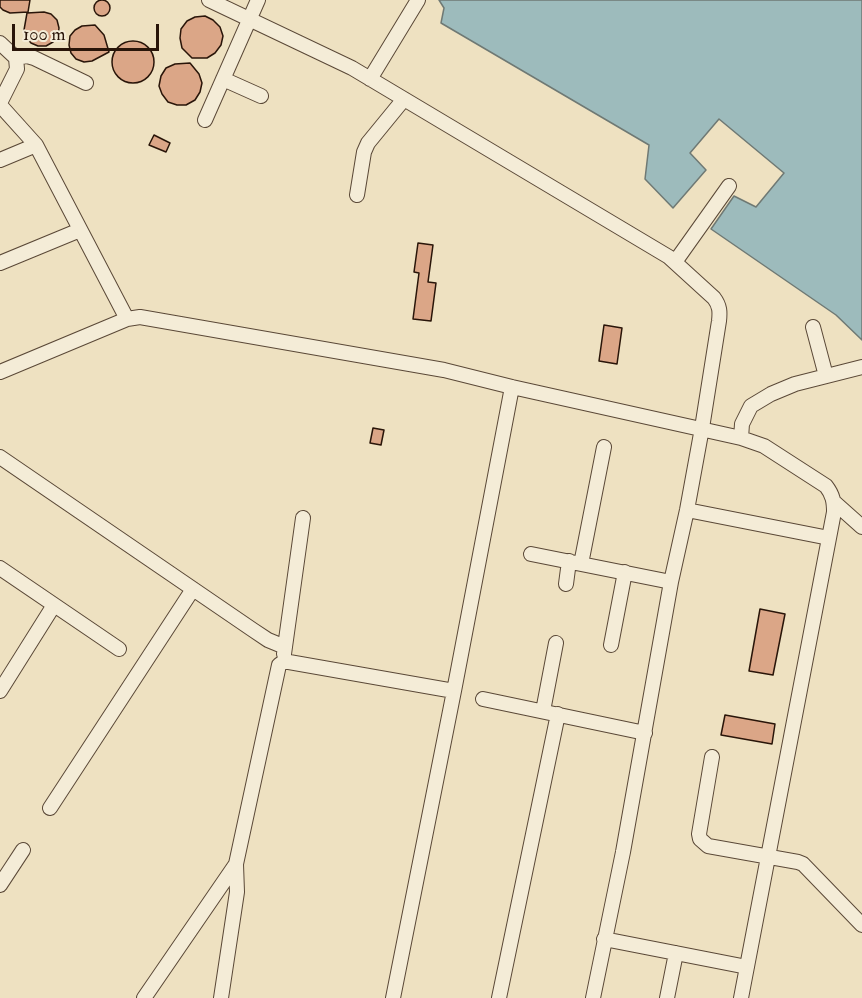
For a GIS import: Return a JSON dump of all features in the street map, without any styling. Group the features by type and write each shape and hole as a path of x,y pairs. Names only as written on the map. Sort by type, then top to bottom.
{"lane":[{"path":"209,0 326,55 404,99 675,262 719,304 720,311 702,428 687,510 671,582 623,852 592,998"},
{"path":"205,120 258,0"},
{"path":"370,79 418,0"},
{"path":"0,43 16,58 16,69 0,104 36,145 127,319"},
{"path":"16,58 27,56 34,58 86,83"},
{"path":"223,79 261,96"},
{"path":"357,195 364,152 368,143 404,99"},
{"path":"0,160 36,145"},
{"path":"675,262 729,186"},
{"path":"0,263 80,230"},
{"path":"0,372 127,319 140,317 444,370 702,428 764,446 826,486 834,502 834,512 741,998"},
{"path":"813,327 826,376"},
{"path":"741,438 742,424 751,406 771,394 795,384 862,367"},
{"path":"393,998 512,387"},
{"path":"566,584 575,563 604,447"},
{"path":"0,457 268,640 285,647"},
{"path":"834,502 862,527"},
{"path":"687,510 829,538"},
{"path":"221,998 237,892 236,864 278,669 283,662 303,518"},
{"path":"531,554 671,582"},
{"path":"0,568 119,649"},
{"path":"611,645 625,572"},
{"path":"50,808 193,589"},
{"path":"0,691 54,605"},
{"path":"543,711 556,643"},
{"path":"283,662 454,691"},
{"path":"483,699 645,733"},
{"path":"500,998 558,714"},
{"path":"712,757 700,839 708,846 803,864 862,925"},
{"path":"0,885 23,850"},
{"path":"144,998 236,864"},
{"path":"604,939 747,967"},
{"path":"667,998 676,953"}],"water":[{"path":"439,0 862,0 862,340 836,315 711,229 734,196 756,207 784,173 719,119 690,153 706,170 673,208 645,179 649,145 441,23 444,8"}],"building":[{"path":"0,0 30,0 28,12 10,13 3,10 0,7"},
{"path":"102,0 108,2 110,8 108,14 102,16 96,14 94,8 96,2"},
{"path":"27,13 51,14 57,20 58,35 46,46 38,46 26,37 24,30"},
{"path":"205,16 220,27 223,36 221,45 207,58 192,58 182,48 181,29 187,21"},
{"path":"95,25 104,35 109,52 92,61 84,62 76,59 71,53 70,36 82,26"},
{"path":"133,41 148,47 154,62 148,77 133,83 118,77 112,62 118,47"},
{"path":"190,63 199,74 202,83 200,92 195,100 186,105 168,102 159,86 161,76 166,68 175,64"},
{"path":"154,135 170,143 166,152 149,145"},
{"path":"418,243 433,245 428,282 436,283 431,321 413,319 419,273 414,272"},
{"path":"604,325 622,328 617,364 599,361"},
{"path":"373,428 384,430 381,445 370,443"},
{"path":"760,609 785,614 773,675 749,671"},
{"path":"725,715 775,724 772,744 721,735"}]}
